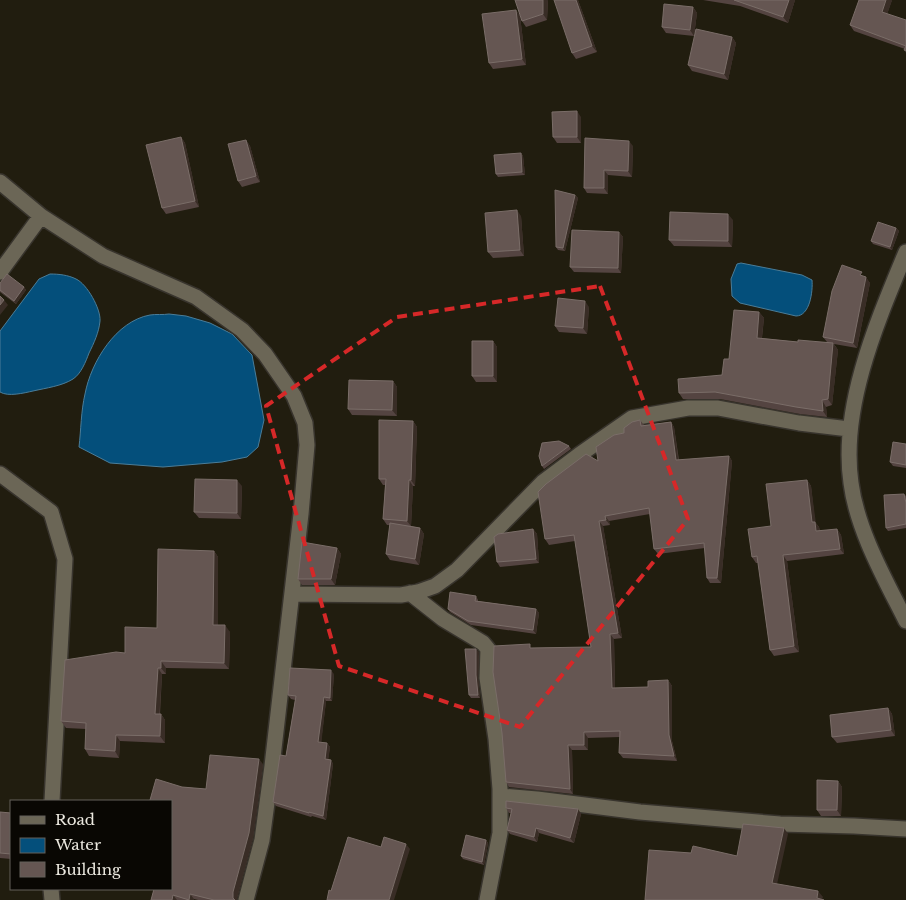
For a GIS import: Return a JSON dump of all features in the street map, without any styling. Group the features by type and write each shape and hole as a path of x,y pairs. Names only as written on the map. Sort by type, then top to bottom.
{"street":[{"path":"0,182 41,216 102,256 196,297 242,330 265,354 294,396 305,424 307,446 272,766 262,840 246,900"},
{"path":"0,272 41,216"},
{"path":"906,252 860,376 849,429 851,483 856,505 866,536 906,621"},
{"path":"292,594 401,595 435,586 457,570 543,482 632,418 688,408 718,408 799,423 849,429"},
{"path":"0,474 51,512 65,559 52,800"},
{"path":"410,593 443,619 482,643 488,649 487,678 496,739 500,796 500,833 487,900"},
{"path":"500,796 640,812 780,824 854,826 906,830"}],"highlighted area":[{"path":"600,286 688,519 520,727 339,666 266,406 397,317"}],"water":[{"path":"741,263 802,275 812,280 810,302 805,312 796,316 740,303 732,296 731,279 737,264"},
{"path":"50,274 73,278 89,291 100,316 96,337 83,367 73,379 59,385 25,393 12,394 0,392 0,331 39,279"},
{"path":"169,314 186,316 210,323 232,334 252,355 264,420 258,447 247,457 222,462 163,467 110,463 79,447 83,407 88,382 99,357 107,345 126,325 138,319 150,315"}],"building":[{"path":"515,0 543,0 543,14 522,21"},
{"path":"554,0 576,0 592,46 572,53"},
{"path":"734,0 789,0 783,17"},
{"path":"859,0 886,0 882,12 906,20 906,46 850,25"},
{"path":"664,4 693,7 690,30 662,27"},
{"path":"516,10 522,59 489,63 482,14"},
{"path":"696,29 732,37 724,74 688,65"},
{"path":"577,111 577,137 553,137 552,112"},
{"path":"181,137 195,201 162,208 146,145"},
{"path":"585,138 629,141 628,171 604,170 604,188 584,188"},
{"path":"246,140 256,176 238,181 228,144"},
{"path":"521,153 522,172 496,174 494,155"},
{"path":"555,190 575,195 563,248 556,247"},
{"path":"517,210 520,250 488,252 485,213"},
{"path":"670,212 728,214 728,241 669,240"},
{"path":"878,222 896,228 890,247 871,241"},
{"path":"572,230 619,232 618,268 570,267"},
{"path":"842,265 862,272 860,275 866,277 853,343 823,337 832,291"},
{"path":"7,274 24,287 14,301 0,290 0,283"},
{"path":"0,296 4,300 0,305"},
{"path":"558,298 585,301 583,328 555,326"},
{"path":"734,310 759,312 757,338 833,343 828,399 822,400 823,411 715,392 679,393 678,379 722,375 724,359 729,359"},
{"path":"472,341 493,341 493,376 472,376"},
{"path":"349,380 393,381 392,410 348,409"},
{"path":"379,420 413,421 411,480 409,480 407,521 383,519 386,479 379,479"},
{"path":"640,420 641,426 671,422 676,460 729,456 717,578 707,578 704,543 654,549 649,508 605,516 606,520 599,521 618,633 610,634 612,688 648,687 648,681 668,680 669,735 674,756 619,753 620,731 584,732 584,745 568,745 570,789 506,782 502,733 493,672 494,646 530,644 530,648 591,647 574,535 545,539 538,492 586,454 598,461 596,447 614,435 624,433 624,428 632,422"},
{"path":"559,441 569,446 542,466 539,456 542,443"},
{"path":"893,442 906,444 906,465 890,462"},
{"path":"195,479 237,480 237,513 194,512"},
{"path":"807,480 812,522 815,522 816,531 837,529 840,549 783,555 794,646 770,650 757,556 752,557 748,529 771,526 766,484"},
{"path":"904,494 906,524 886,528 884,495"},
{"path":"390,523 420,528 415,559 386,554"},
{"path":"533,529 536,559 497,562 494,537 498,534"},
{"path":"302,542 337,548 331,579 298,579"},
{"path":"158,549 214,551 213,625 225,625 224,663 161,661 161,668 158,668 155,714 161,714 160,736 116,735 115,751 85,749 86,723 61,721 65,660 116,652 125,653 125,627 157,628"},
{"path":"450,592 476,596 475,601 536,609 533,630 468,621 448,609"},
{"path":"465,649 476,649 478,695 469,695"},
{"path":"290,668 331,670 330,698 324,697 318,742 327,743 325,759 331,760 323,816 273,802 280,755 286,756 296,696 288,695"},
{"path":"888,708 891,730 832,737 830,715"},
{"path":"210,755 259,759 249,833 233,892 235,900 214,900 190,894 189,900 173,895 172,900 151,900 154,890 172,890 172,800 150,800 156,779 182,787 206,789"},
{"path":"817,780 838,781 837,810 817,810"},
{"path":"506,801 578,809 570,838 536,828 534,837 507,830 512,809 506,808"},
{"path":"0,812 10,813 10,854 0,853"},
{"path":"743,824 784,828 772,883 818,891 817,898 824,900 645,900 649,850 691,853 693,846 737,856"},
{"path":"466,835 486,840 482,862 461,856"},
{"path":"348,837 381,847 384,837 406,844 389,900 327,900"}]}
